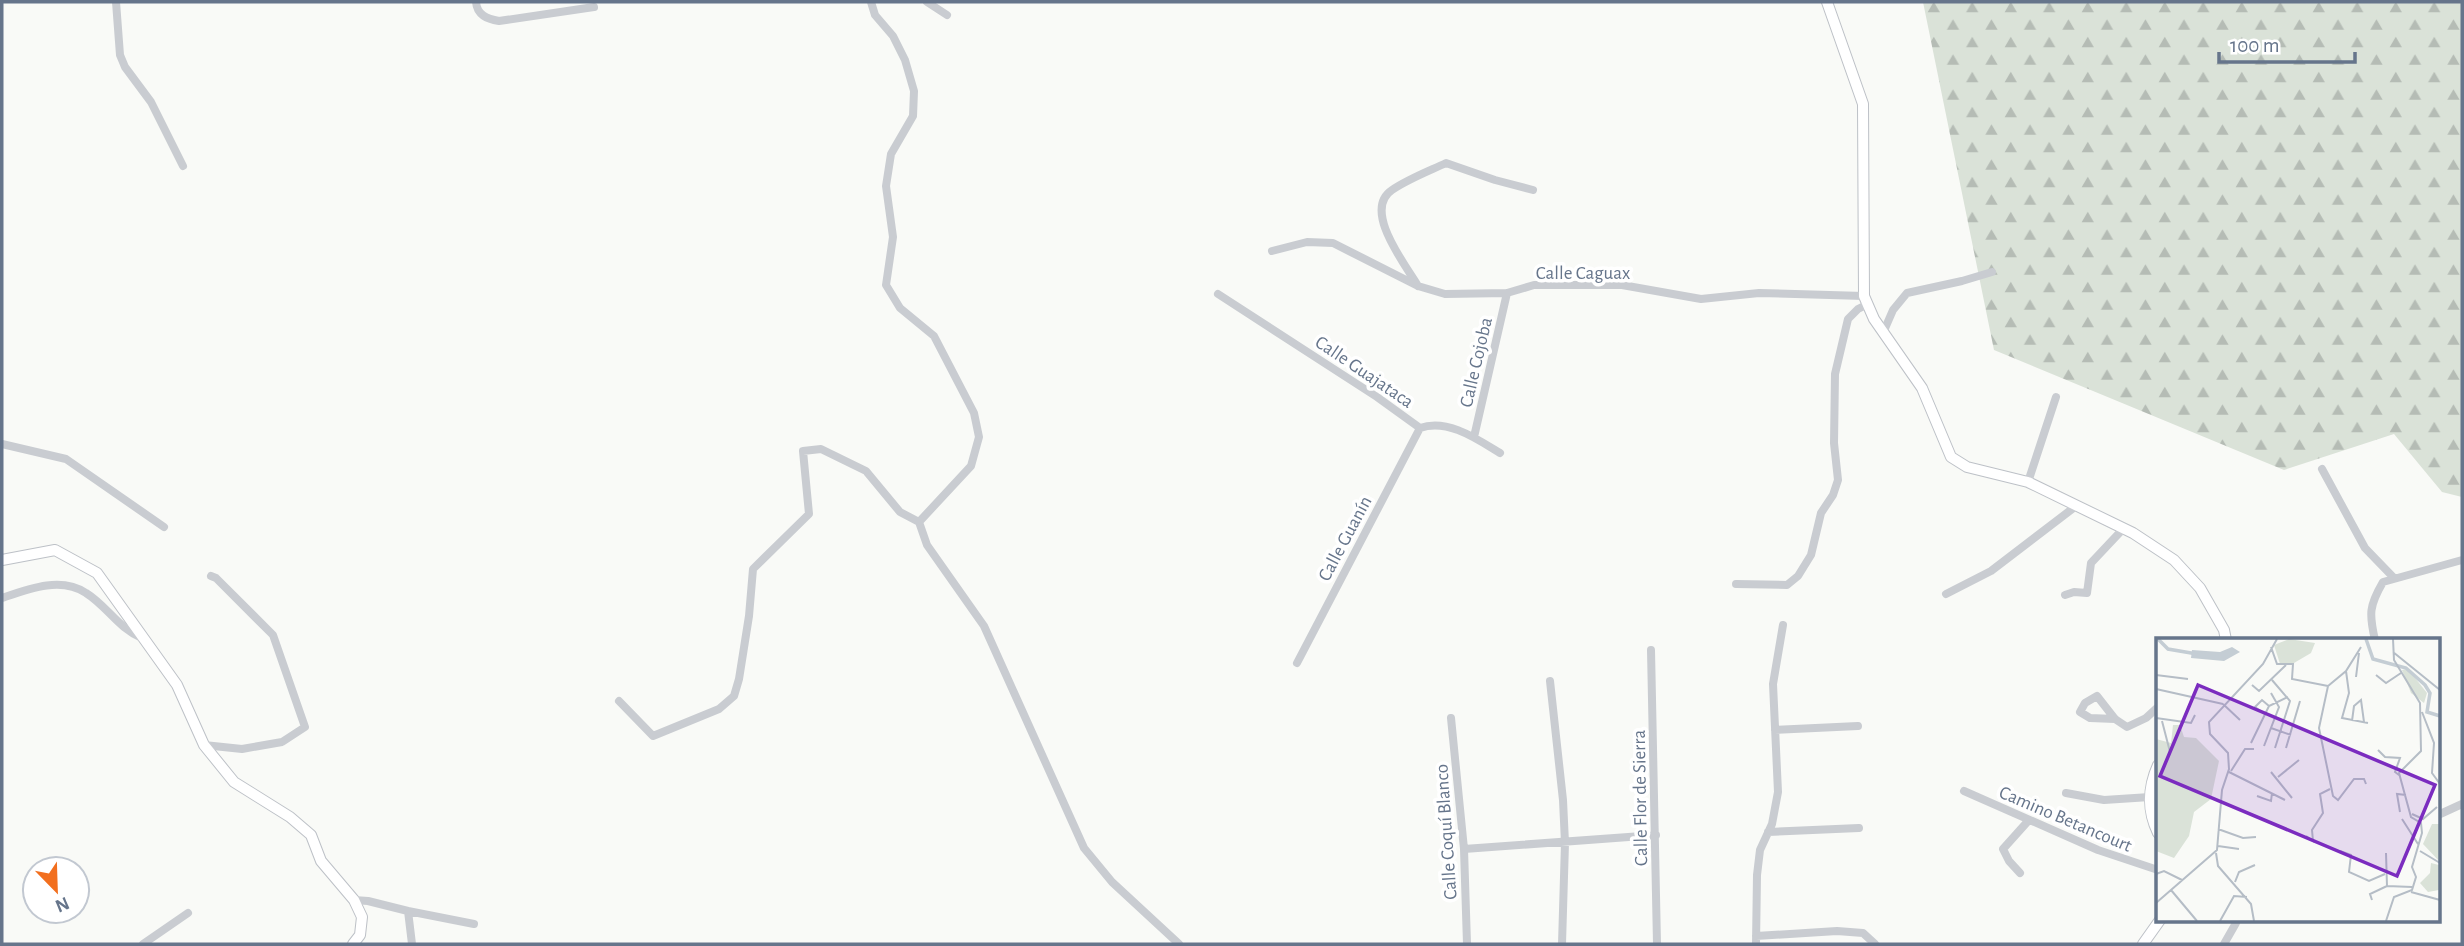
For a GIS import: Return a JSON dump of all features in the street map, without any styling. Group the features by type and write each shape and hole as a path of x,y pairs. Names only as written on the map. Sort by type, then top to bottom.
{"street":[{"path":"116,2 120,55 125,67 150,102 183,166"},
{"path":"476,2 481,14 487,19 499,21 594,7"},
{"path":"871,2 874,15 892,36 905,60 914,92 912,116 891,154 886,186 893,237 886,285 900,308 934,336 974,413 979,437 971,466 919,522"},
{"path":"927,2 947,15"},
{"path":"1826,2 1863,104 1866,300 1883,333 1922,388 1951,457 1967,467 2028,482 2123,528 2174,560 2200,588 2226,638"},
{"path":"1418,286 1381,222 1381,203 1390,191 1446,163 1533,190"},
{"name":"Calle Caguax","path":"1272,251 1307,242 1333,243 1418,286 1445,294 1507,293 1534,285 1622,285 1701,299 1759,293 1866,300"},
{"path":"1883,333 1893,310 1907,293 1962,282 1992,272"},
{"name":"Calle Cojoba","path":"1474,437 1507,293"},
{"name":"Calle Guajataca","path":"1218,294 1420,428 1433,423 1474,437 1500,453"},
{"path":"1736,584 1787,585 1798,576 1811,555 1821,513 1833,495 1838,480 1834,443 1835,374 1848,319 1866,300"},
{"path":"2028,482 2056,397"},
{"name":"Calle Guanín","path":"1297,663 1420,428"},
{"path":"2,444 66,459 164,527"},
{"path":"619,701 653,736 719,709 734,696 747,629 753,569 809,514 803,451 821,449 866,471 901,512 919,522 927,545 984,626 1084,848 1112,882 1179,944"},
{"path":"2322,469 2365,548 2394,578"},
{"path":"1946,594 1991,571 2076,506"},
{"path":"2065,595 2074,592 2087,593 2091,564 2123,528"},
{"path":"2,560 55,550 97,573 177,685 204,746 234,782 290,817 311,835 321,861 354,900 362,916 360,936 353,944"},
{"path":"2375,638 2370,617 2372,600 2383,582 2462,560"},
{"path":"204,746 236,750 282,742 305,727 273,635 211,576"},
{"path":"2,598 59,583 86,592 128,632 144,639"},
{"path":"1783,625 1773,684 1778,792 1768,832 1760,850 1756,940 1837,931 1863,933 1875,944"},
{"name":"Calle Flor de Sierra","path":"1651,650 1657,944"},
{"path":"1550,681 1563,800 1562,944"},
{"path":"2115,719 2127,727 2146,718 2156,709"},
{"name":"Calle Coquí Blanco","path":"1451,718 1464,849 1467,944"},
{"path":"1775,730 1858,726"},
{"path":"2156,770 2150,784 2152,821 2156,830"},
{"name":"Camino Betancourt","path":"1964,791 2098,850 2156,869"},
{"path":"2066,793 2104,800 2150,797"},
{"path":"2440,815 2462,804"},
{"path":"2021,873 2009,861 2003,849 2029,820"},
{"path":"1768,832 1859,828"},
{"path":"1464,849 1656,835"},
{"path":"354,900 474,924"},
{"path":"408,911 412,944"},
{"path":"143,944 188,913"},
{"path":"2143,944 2159,922"},
{"path":"2224,944 2236,922"}],"green space":[{"path":"1923,2 2462,2 2462,497 2442,492 2394,434 2284,470 1994,350"}]}
